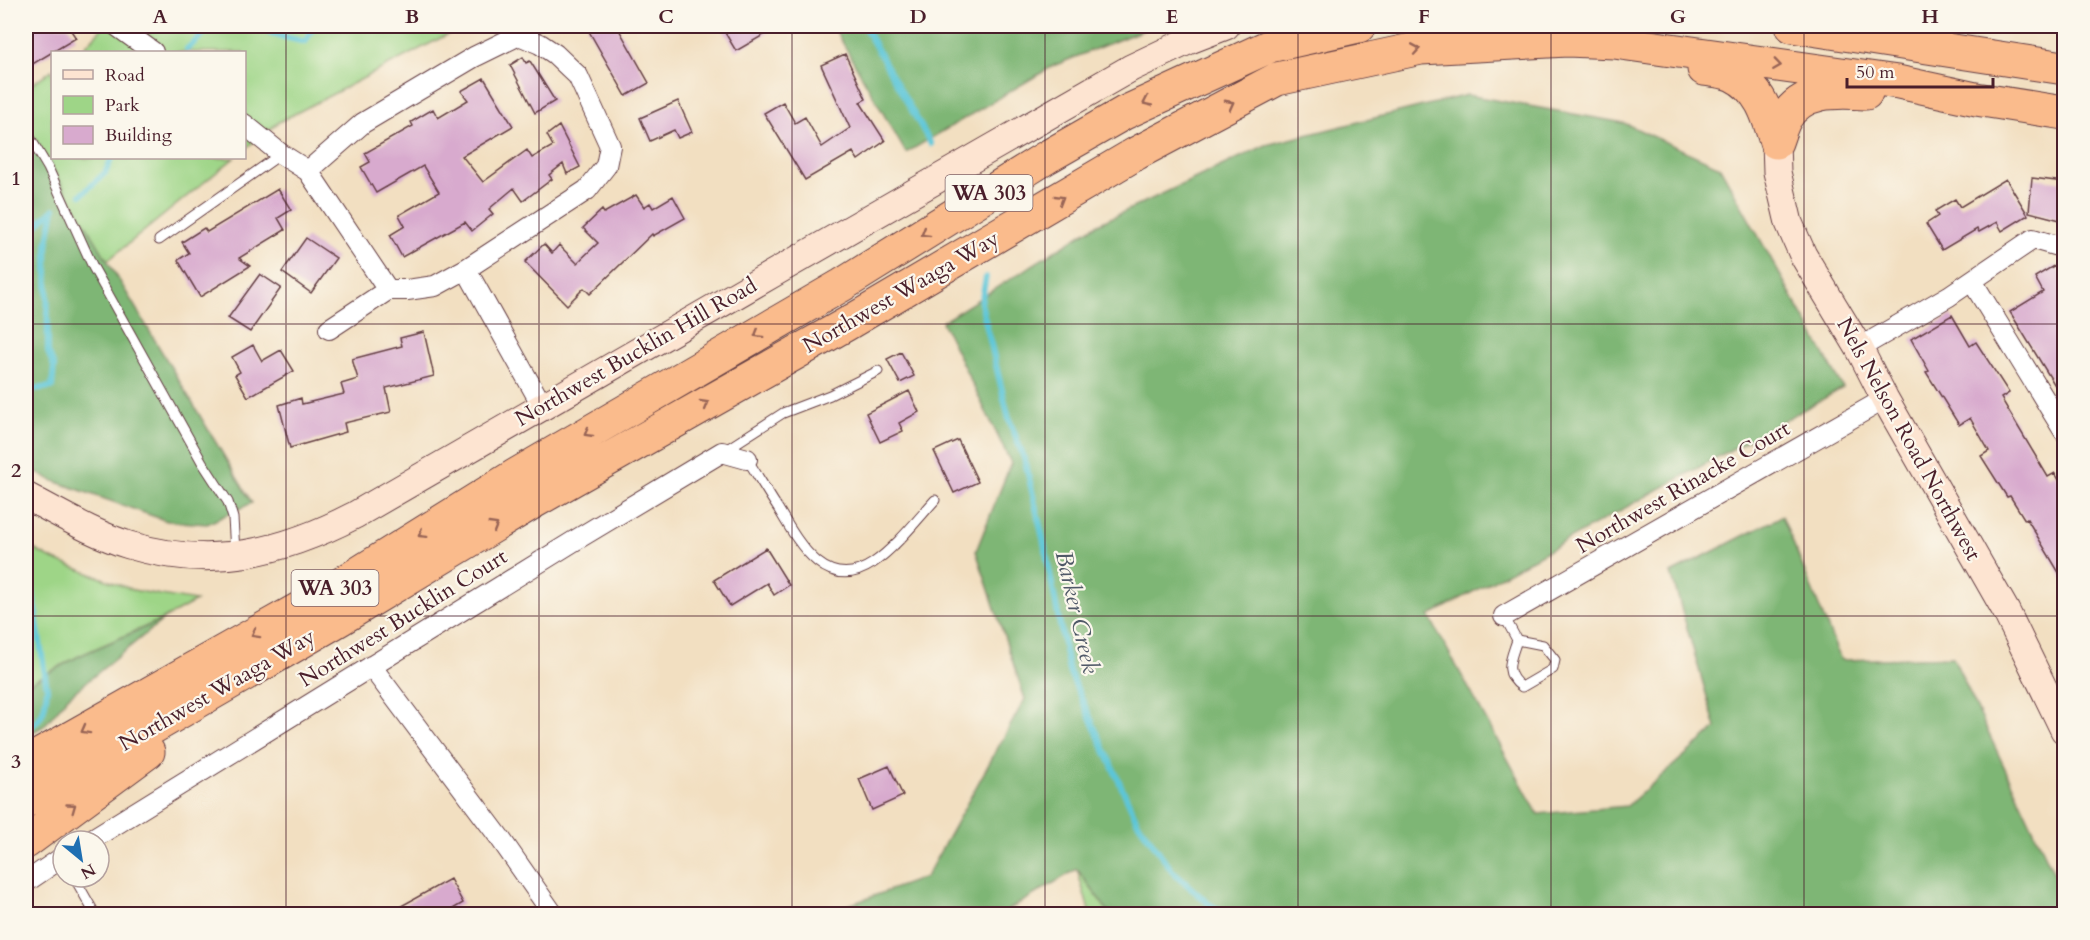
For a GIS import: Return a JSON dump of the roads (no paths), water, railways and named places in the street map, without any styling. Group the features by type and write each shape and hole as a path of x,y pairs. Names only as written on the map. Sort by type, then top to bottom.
{"highway":[{"name":"Northwest Waaga Way","path":"26,763 322,596 516,475 842,285 1047,157 1124,113 1270,46 1359,26"},
{"path":"1792,26 2064,68"},
{"name":"Northwest Waaga Way","path":"26,801 318,631 535,501 845,325 1137,153 1277,79 1421,48 1567,40 1614,42 1898,82 1976,99 2064,113"},
{"path":"1614,42 1667,61 1732,74 1753,90 1766,108 1776,142"},
{"path":"1776,142 1786,118 1803,99 1833,91 1976,99"},
{"path":"26,842 318,631"}],"main road":[{"name":"Northwest Bucklin Hill Road","path":"26,496 102,534 156,551 184,555 235,555 274,549 325,531 1131,68 1226,26"},
{"name":"Nels Nelson Road Northwest","path":"1776,142 1777,172 1789,224 1803,255 1859,348 1885,399 2006,611 2064,730"}],"street":[{"path":"117,26 152,51"},
{"path":"308,171 363,123 474,57 519,35 540,44 555,54 578,76 610,146 606,166 587,190 466,269 435,286 388,290 329,329"},
{"path":"246,126 281,154 308,171 388,290"},
{"path":"1859,348 1949,296 2033,239 2064,248"},
{"path":"466,269 543,407"},
{"path":"1972,281 2064,431"},
{"name":"Northwest Rinacke Court","path":"1504,616 1885,399"},
{"path":"722,452 747,459"},
{"name":"Northwest Bucklin Court","path":"107,829 722,452"},
{"path":"371,666 500,838 553,915"},
{"path":"26,882 51,865"}],"lane":[{"path":"530,26 540,44"},
{"path":"26,131 48,168 93,267 202,462 228,502 233,518 235,555"},
{"path":"159,240 281,154"},
{"path":"722,452 783,412 830,395 878,371"},
{"path":"747,459 799,544 813,560 830,570 844,573 855,572 873,563 910,529 935,500"},
{"path":"1504,616 1517,640 1509,666 1514,681 1522,687 1553,669 1556,660 1543,645 1517,640"},
{"path":"81,889 95,915"}],"waterway":[{"path":"187,49 212,26"},
{"path":"262,26 272,34 305,42 314,26"},
{"name":"Barker Creek","path":"864,26 931,144"},
{"path":"81,195 105,173 112,159"},
{"path":"26,395 32,389 52,387 54,366 48,352 47,246 54,209"},
{"path":"26,235 53,210"},
{"name":"Barker Creek","path":"986,277 981,303 1009,419 1025,461 1043,538 1069,671 1137,821 1173,872 1209,904 1226,914"},
{"path":"26,548 47,689 40,717 26,730"}]}
